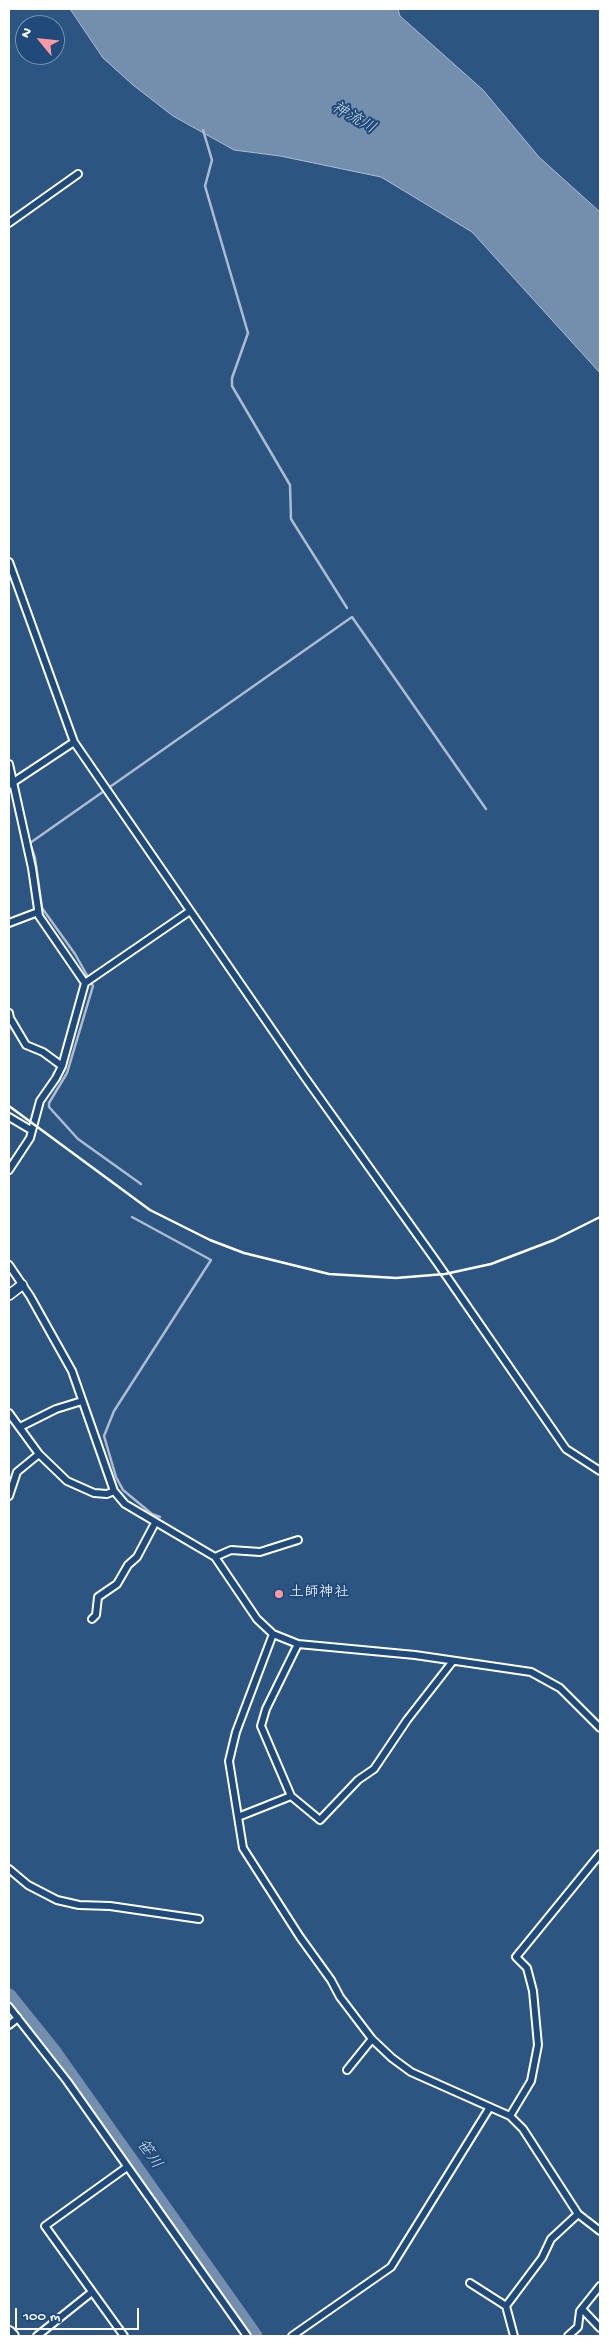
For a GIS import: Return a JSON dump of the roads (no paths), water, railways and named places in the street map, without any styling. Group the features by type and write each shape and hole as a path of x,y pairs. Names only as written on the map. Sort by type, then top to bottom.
{"main road":[{"path":"9,2332 12,2336"}],"street":[{"path":"9,223 78,174"},
{"path":"9,562 74,742 304,1076 436,1261 566,1449 600,1471"},
{"path":"10,784 74,742"},
{"path":"9,764 10,784 32,868 38,912 42,922 85,983"},
{"path":"9,1170 30,1138 40,1101 62,1066 85,983 190,911"},
{"path":"9,923 38,912"},
{"path":"9,1013 26,1045 43,1052 62,1066"},
{"path":"9,1116 31,1130"},
{"path":"9,1265 72,1371 114,1491 125,1504 215,1557 257,1619 273,1634 298,1644 416,1655 531,1672 560,1688 600,1728"},
{"path":"9,1295 22,1284"},
{"path":"20,1427 56,1409 82,1401"},
{"path":"9,1413 39,1454 67,1481 94,1493 114,1491"},
{"path":"9,1496 17,1472 39,1454"},
{"path":"92,1619 96,1615 98,1596 117,1584 128,1565 137,1557 155,1523"},
{"path":"215,1557 231,1550 260,1552 298,1540"},
{"path":"273,1634 230,1755 230,1778 243,1848 300,1937 331,1980 340,1997 372,2038 392,2058 411,2072 510,2116 523,2130 578,2214 600,2231"},
{"path":"298,1644 266,1709 261,1726 291,1796 320,1820 358,1780 374,1769 406,1720 453,1661"},
{"path":"238,1817 291,1796"},
{"path":"510,2116 530,2081 538,2045 533,1991 527,1968 516,1957 600,1854"},
{"path":"9,1869 28,1885 56,1900 79,1905 110,1906 199,1919"},
{"path":"9,2007 67,2081 248,2336"},
{"path":"9,2024 18,2018"},
{"path":"347,2070 372,2038"},
{"path":"292,2336 391,2268 490,2107"},
{"path":"124,2336 45,2226 127,2167"},
{"path":"506,2306 542,2258 551,2239 578,2214"},
{"path":"470,2284 506,2306 514,2336"},
{"path":"568,2336 578,2326 582,2309 600,2286"},
{"path":"37,2336 92,2292"},
{"path":"582,2309 600,2328"}],"water":[{"name":"神流川","path":"70,9 398,9 400,16 483,90 539,157 600,212 600,373 472,232 381,177 280,156 234,150 173,116 133,85 103,58"}],"waterway":[{"path":"203,130 212,160 205,186 248,333 232,378 232,386 290,485 291,519 347,608"},
{"path":"141,1184 78,1139 49,1107 49,1103 67,1073 93,986 75,954 42,908 35,858 30,843 352,617 486,809"},
{"path":"132,1217 211,1260 114,1411 104,1436 116,1477 123,1490 152,1514 160,1517"},
{"name":"笹川","path":"9,1996 54,2052 255,2336"}],"railway":[{"path":"9,1106 150,1210 210,1240 244,1253 329,1274 396,1278 445,1274 491,1264 554,1240 600,1217"}],"place":[{"name":"土師神社","path":"279,1594"}]}
